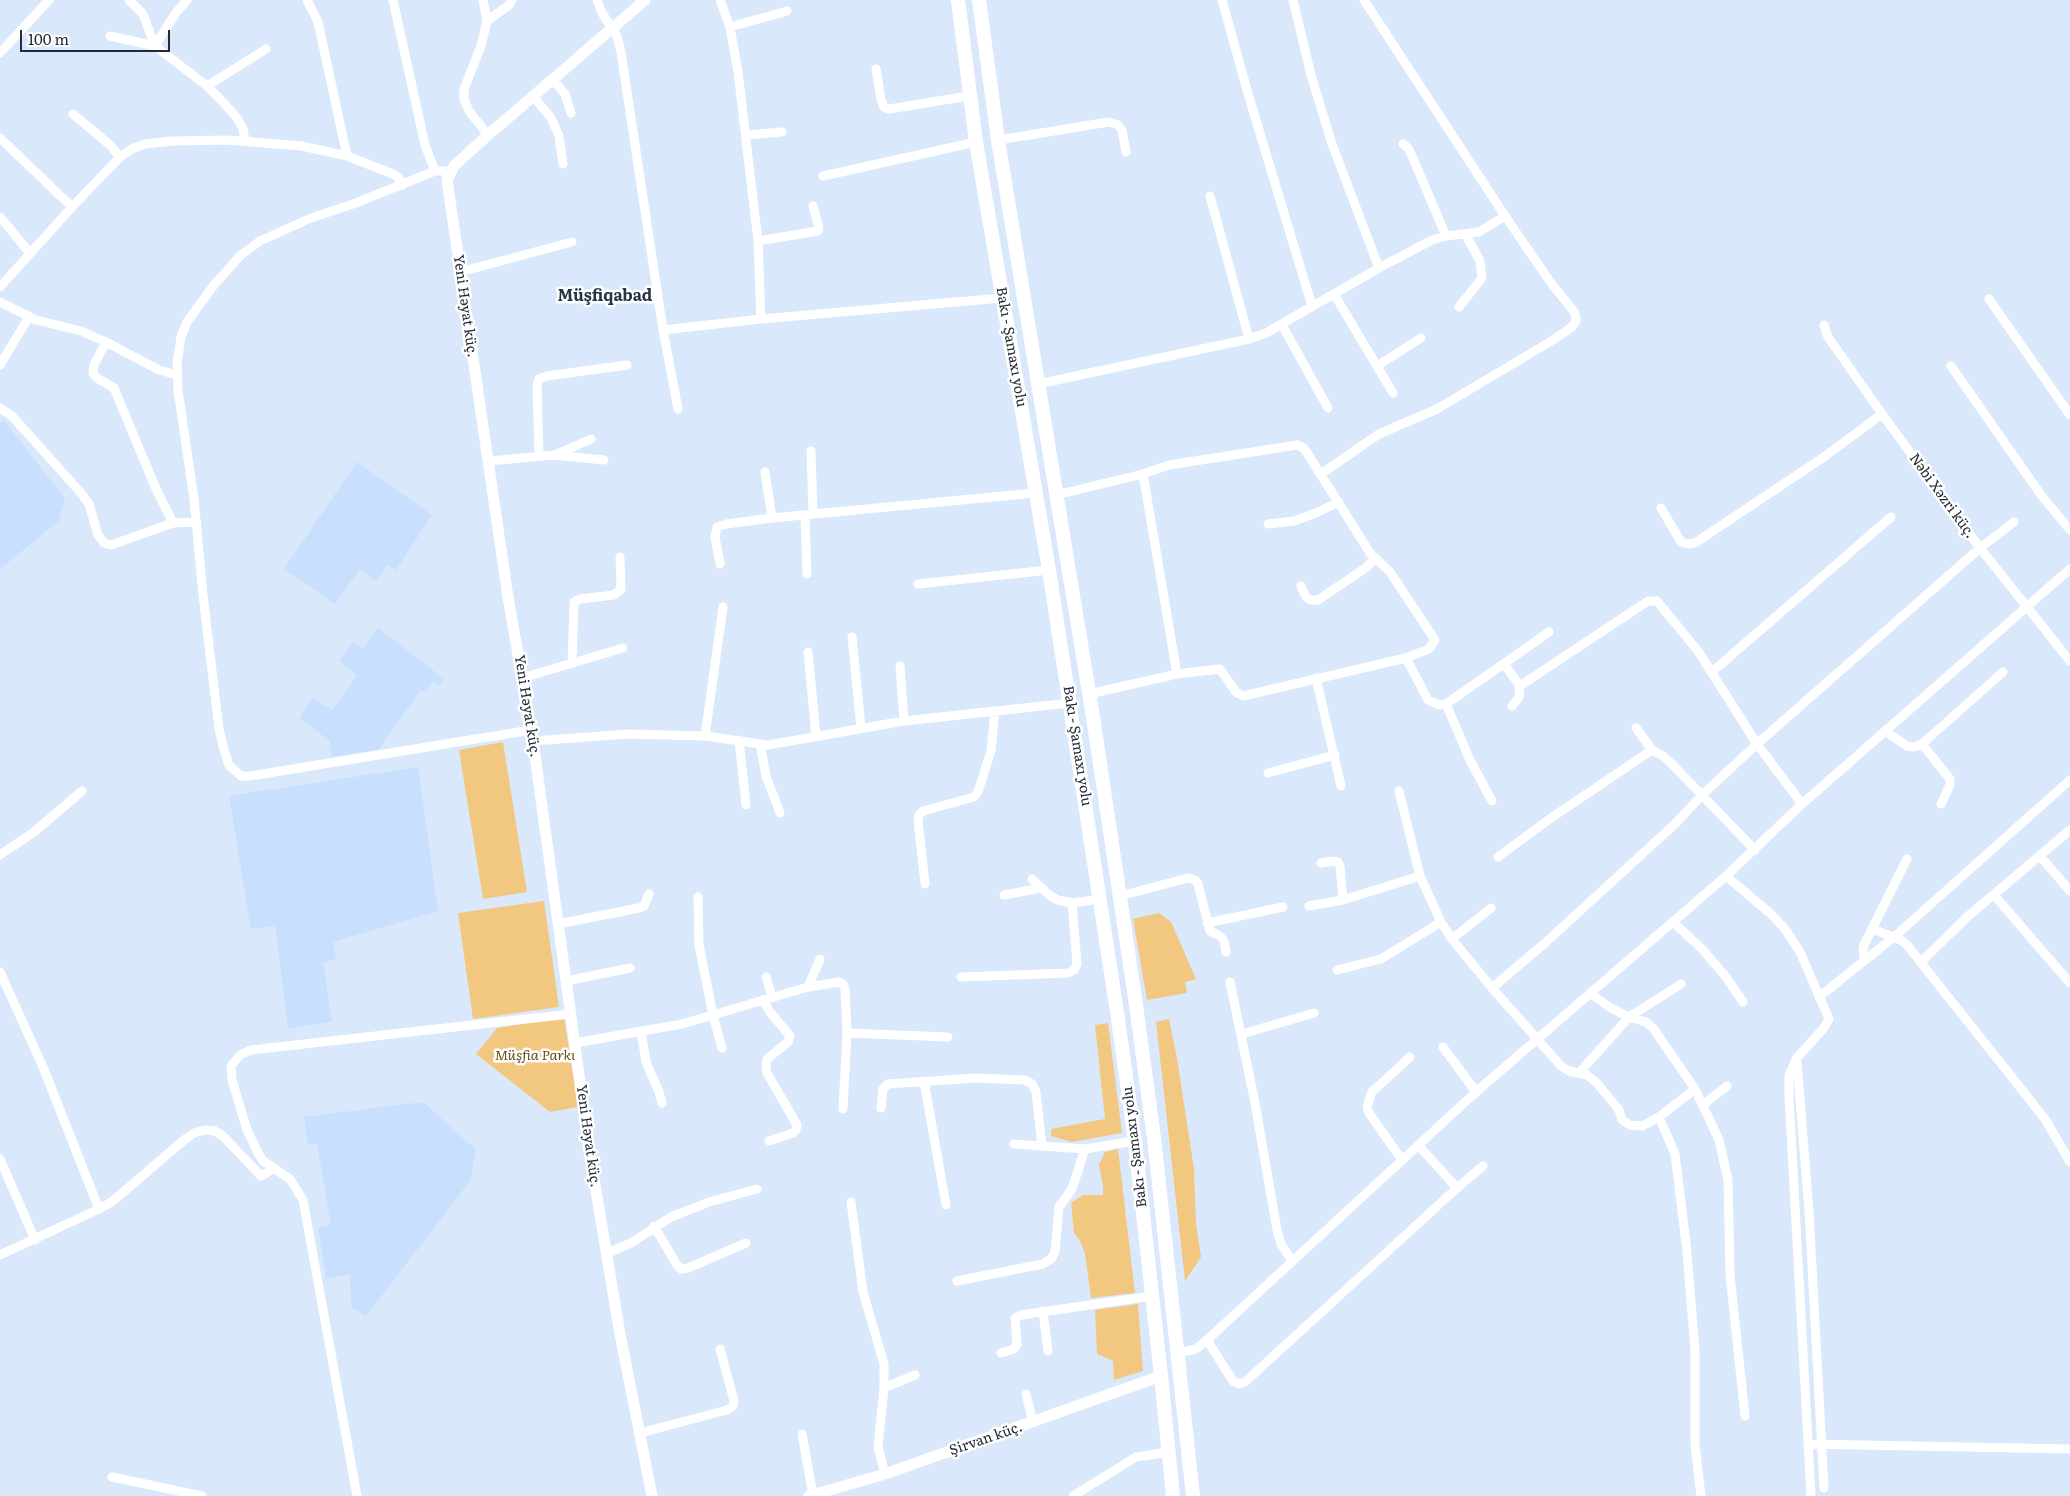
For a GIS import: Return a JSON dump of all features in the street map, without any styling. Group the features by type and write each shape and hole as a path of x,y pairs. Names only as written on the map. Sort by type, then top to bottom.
{"highway":[{"name":"Bakı - Şamaxı yolu","path":"958,0 976,142 1101,899 1134,1141 1173,1496"},
{"name":"Bakı - Şamaxı yolu","path":"980,0 998,140 1089,694 1120,896 1154,1138 1193,1496"}],"street":[{"path":"0,53 49,0"},
{"path":"129,0 143,14 155,46"},
{"path":"155,46 175,14 188,0"},
{"path":"307,0 318,22 347,156"},
{"path":"393,0 425,145 435,171"},
{"path":"483,0 487,20 481,46 464,89 464,100 469,111 488,135"},
{"path":"487,20 512,0"},
{"path":"598,0 602,13 612,28 621,52 663,330 678,409"},
{"path":"645,0 488,135 450,171 435,171 278,231 251,246 214,286 187,322 178,350 177,375 197,522 203,595 220,729 229,765 241,776 250,776 532,735 705,736 760,744 773,744 904,721 1070,703"},
{"path":"720,0 730,27 738,72 758,241 761,319"},
{"path":"1222,0 1312,306"},
{"path":"1293,0 1311,75 1332,144 1379,268"},
{"path":"1321,474 1379,434 1437,409 1552,340 1572,327 1576,322 1575,313 1505,216 1364,0"},
{"path":"730,27 787,11"},
{"path":"110,36 155,46 207,86 238,119 243,129 245,141"},
{"path":"207,86 266,49"},
{"path":"876,69 881,100 884,107 889,109 970,96"},
{"path":"552,79 565,94 571,112"},
{"path":"533,96 550,118 559,136 563,164"},
{"path":"73,114 110,145 120,157"},
{"path":"998,140 1109,122 1118,125 1122,130 1126,152"},
{"path":"746,135 782,132"},
{"path":"0,138 72,206"},
{"path":"0,287 72,206 120,157 132,149 160,142 245,141 302,146 347,156 393,174 403,184"},
{"path":"823,176 976,142"},
{"path":"1404,144 1415,163 1446,236"},
{"name":"Yeni Həyat küç.","path":"450,171 447,188 532,735 590,1155 608,1253 620,1334 652,1496"},
{"path":"1210,196 1249,339"},
{"path":"758,241 813,234 818,231 819,227 813,206"},
{"path":"1038,384 1249,339 1282,325 1379,268 1432,240 1446,236 1479,232 1505,216"},
{"path":"0,217 30,253"},
{"path":"1459,307 1482,278 1480,261 1465,234"},
{"path":"460,272 572,242"},
{"path":"1334,294 1393,393"},
{"path":"663,330 761,319 1002,298"},
{"path":"1989,299 2070,415"},
{"path":"0,302 29,316 70,327 106,342 154,368 177,375"},
{"path":"0,366 29,316"},
{"path":"1282,325 1328,408"},
{"name":"Nəbi Xəzri küç.","path":"1824,325 1824,330 1828,337 1980,548 2070,661"},
{"path":"1377,366 1421,338"},
{"path":"106,342 94,365 93,373 114,388 156,489 173,523"},
{"path":"539,456 537,385 539,379 547,376 627,365"},
{"path":"1951,366 2041,495 2070,530"},
{"path":"0,408 12,416 81,493 89,504 98,535 104,543 111,545 173,523 197,522"},
{"path":"1661,508 1681,542 1695,543 1824,457 1882,414"},
{"path":"554,455 591,439"},
{"path":"1056,495 1143,474 1169,465 1297,445 1304,448 1375,558 1390,572 1435,640 1429,649 1406,658 1243,696 1236,692 1220,669 1177,674 1089,694"},
{"path":"807,574 811,451"},
{"path":"489,461 554,455 604,460"},
{"path":"765,472 772,518"},
{"path":"1143,474 1177,674"},
{"path":"720,564 715,536 717,527 726,524 1035,493"},
{"path":"1268,524 1294,521 1338,502"},
{"path":"1712,672 1891,517"},
{"path":"1492,988 1544,944 1757,744 1980,548 2014,522"},
{"path":"572,664 574,602 580,599 614,595 621,589 620,557"},
{"path":"1301,586 1306,597 1310,600 1318,600 1367,567 1375,558"},
{"path":"1178,1353 1196,1349 1207,1340 1476,1092 1726,876 1802,804 2070,568"},
{"path":"918,584 1048,570"},
{"path":"1520,686 1648,601 1657,601 1684,632 1712,672 1757,744 1802,804"},
{"path":"705,736 723,607"},
{"path":"1406,658 1428,700 1439,705 1446,704 1549,632"},
{"path":"852,637 860,728"},
{"path":"522,678 623,648"},
{"path":"808,652 816,736"},
{"path":"1504,664 1520,686 1519,697 1512,706"},
{"path":"900,666 904,721"},
{"path":"1885,731 1907,746 1914,748 1922,744 2003,672"},
{"path":"1316,678 1341,786"},
{"path":"1446,704 1470,760 1492,801"},
{"path":"925,884 918,821 919,815 923,811 974,797 978,792 991,751 994,735 994,711"},
{"path":"1636,728 1652,750 1672,764 1755,850"},
{"path":"739,740 746,805"},
{"path":"760,744 766,776 780,814"},
{"path":"1922,744 1950,779 1950,785 1941,804"},
{"path":"1498,857 1551,818 1652,750"},
{"path":"1268,773 1335,755"},
{"path":"1819,997 1894,937 2070,780"},
{"path":"0,855 34,832 82,791"},
{"path":"1399,791 1420,876 1441,922 1452,940 1536,1040 1561,1066 1569,1071 1587,1075 1597,1082 1618,1110 1622,1120 1630,1125 1642,1126 1658,1117 1695,1089"},
{"path":"1921,962 1994,895 2070,830"},
{"path":"2040,856 2070,891"},
{"path":"1865,960 1864,946 1907,859"},
{"path":"1321,864 1338,862 1343,900"},
{"path":"1309,906 1343,900 1420,876"},
{"path":"1726,876 1771,914 1785,929 1800,952 1829,1019 1823,1030 1796,1059 1789,1076 1811,1496"},
{"path":"1120,896 1188,878 1195,880 1198,884 1210,930 1224,941 1226,952"},
{"path":"1032,879 1058,900 1072,903 1101,899"},
{"path":"1004,895 1041,888"},
{"path":"558,924 639,908 644,906 649,894"},
{"path":"1994,895 2070,983"},
{"path":"698,897 699,945 722,1048"},
{"path":"961,977 1068,973 1074,970 1077,964 1072,903"},
{"path":"1208,923 1283,907"},
{"path":"1452,940 1491,908"},
{"path":"1337,970 1381,960 1441,922"},
{"path":"1673,922 1703,950 1743,1002"},
{"path":"1872,928 1894,937 1907,945 2045,1119 2070,1162"},
{"path":"808,987 820,959"},
{"path":"566,981 630,968"},
{"path":"0,972 43,1068 99,1209"},
{"path":"766,977 772,996"},
{"path":"575,1043 714,1015 772,996 839,982 843,984 847,1033 842,1110"},
{"path":"1230,982 1242,1034 1277,1230 1281,1244 1292,1261"},
{"path":"1579,1073 1629,1017 1680,984"},
{"path":"1590,993 1609,1007 1629,1017 1646,1022 1653,1028 1704,1104 1720,1140 1728,1180 1730,1275 1745,1416"},
{"path":"763,1000 770,1012 790,1036 788,1042 767,1059 766,1066 767,1074 797,1125 796,1130 792,1133 770,1141"},
{"path":"1242,1034 1314,1013"},
{"path":"357,1496 305,1208 297,1188 290,1179 263,1161 252,1142 232,1080 231,1066 240,1055 251,1050 570,1014"},
{"path":"641,1031 646,1062 662,1103"},
{"path":"847,1033 948,1037"},
{"path":"1443,1047 1476,1092"},
{"path":"1402,1160 1369,1113 1368,1107 1372,1092 1410,1057"},
{"path":"1796,1059 1809,1212 1824,1488"},
{"path":"881,1108 883,1089 888,1084 975,1078 1025,1080 1032,1084 1036,1092 1042,1145"},
{"path":"924,1082 946,1205"},
{"path":"1704,1104 1727,1086"},
{"path":"1658,1117 1675,1154 1687,1252 1695,1352 1696,1444 1700,1496"},
{"path":"0,1255 35,1240 113,1201 194,1133 205,1130 215,1131 223,1136 260,1176 273,1168"},
{"path":"1014,1144 1085,1149 1134,1141"},
{"path":"1418,1145 1457,1188"},
{"path":"957,1281 1043,1264 1052,1258 1055,1252 1059,1208 1072,1189 1085,1149"},
{"path":"0,1159 35,1240"},
{"path":"1207,1340 1233,1381 1239,1384 1245,1382 1483,1166"},
{"path":"608,1253 631,1243 654,1226 671,1217 709,1202 757,1189"},
{"path":"851,1202 862,1292 884,1364 884,1388 878,1447 884,1474"},
{"path":"654,1226 681,1269 688,1268 746,1243"},
{"path":"1001,1353 1014,1348 1017,1344 1015,1318 1021,1315 1152,1296"},
{"path":"1043,1311 1048,1351"},
{"path":"640,1433 727,1410 733,1406 734,1401 720,1349"},
{"path":"884,1388 916,1375"},
{"name":"Şirvan küç.","path":"811,1495 884,1474 1161,1376"},
{"path":"1026,1394 1033,1422"},
{"path":"802,1434 811,1495"},
{"path":"1808,1444 2070,1449"},
{"path":"1073,1496 1136,1457 1169,1452"},
{"path":"112,1477 202,1496"}],"shaded area":[{"path":"4,420 65,499 59,521 0,569 0,423"},
{"path":"357,462 432,515 396,570 388,565 376,581 360,569 335,604 284,569"},
{"path":"378,628 444,679 439,685 434,681 425,692 421,690 379,749 331,757 330,741 299,718 313,698 332,710 357,675 339,661 353,642 363,649"},
{"path":"418,767 438,911 333,942 336,959 323,962 332,1022 288,1028 275,926 251,929 229,796"},
{"path":"423,1102 476,1150 470,1181 366,1316 351,1307 350,1274 326,1279 318,1227 331,1225 317,1144 308,1145 304,1117"}],"green space":[{"path":"503,742 527,892 483,899 459,750"},
{"path":"544,901 559,1007 473,1019 458,913"},
{"path":"1159,913 1171,922 1196,979 1185,982 1187,993 1147,1000 1133,919"},
{"name":"Müşfia Parkı","path":"564,1017 578,1107 550,1112 476,1054 497,1028"},
{"path":"1169,1019 1194,1169 1196,1224 1201,1257 1185,1281 1156,1022"},
{"path":"1108,1023 1122,1133 1072,1142 1051,1136 1051,1129 1105,1119 1095,1025"},
{"path":"1118,1149 1135,1293 1091,1298 1085,1253 1074,1233 1071,1203 1083,1195 1103,1195 1099,1165 1105,1152"},
{"path":"1138,1304 1143,1371 1114,1380 1113,1361 1097,1354 1095,1310"}],"district":[{"name":"Müşfiqabad","path":"605,296"}]}
